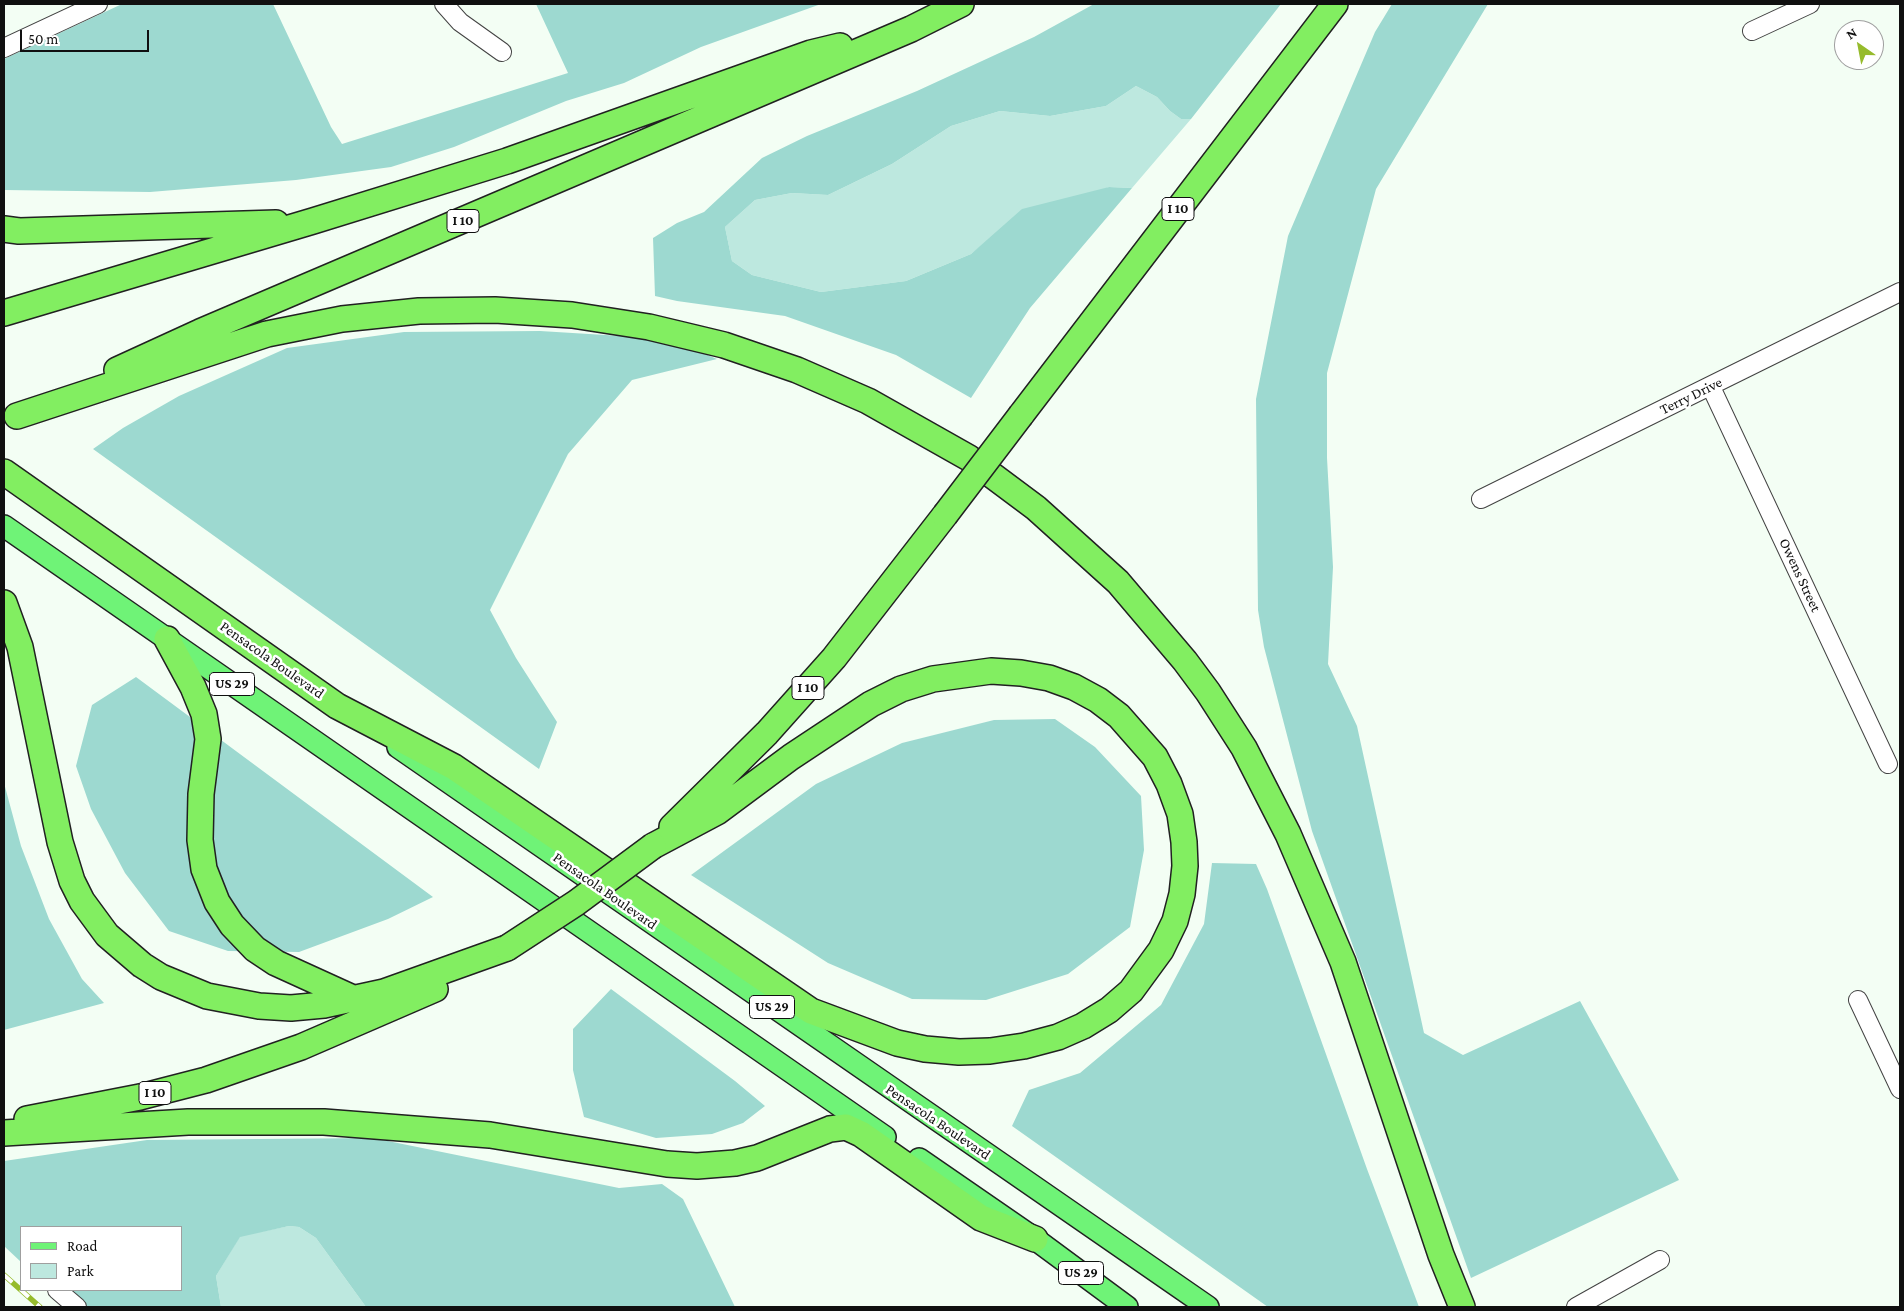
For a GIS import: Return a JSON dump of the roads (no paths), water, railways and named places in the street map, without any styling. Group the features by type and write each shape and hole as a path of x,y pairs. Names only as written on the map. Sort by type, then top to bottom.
{"highway":[{"name":"I 10","path":"10,419 200,332 911,29 961,4"},
{"name":"I 10","path":"4,1123 140,1097 206,1080 286,1052 427,993 507,948 576,903 653,846 767,733 834,658 1335,4"},
{"path":"4,313 507,161 811,53 911,29"},
{"path":"4,229 19,232 313,221"},
{"path":"10,419 267,334 342,319 380,315 419,311 496,310 572,315 639,326 724,346 797,370 868,401 969,458 1036,508 1118,582 1185,661 1208,692 1244,748 1288,834 1343,962 1439,1248 1462,1307"},
{"name":"Pensacola Boulevard","path":"4,472 337,706"},
{"path":"4,603 20,648 65,862 82,901 107,935 122,950 161,977 207,996 242,1004 291,1008 324,1005 384,992 507,948"},
{"path":"167,639 193,687 204,714 208,739 201,794 200,840 204,869 217,902 232,925 255,949 276,963 356,999"},
{"path":"337,706 454,766 811,1011 897,1043 925,1049 967,1052 1024,1046 1058,1037 1084,1026 1109,1010 1136,986 1162,950 1175,921 1182,894 1185,866 1180,814 1169,784 1155,757 1132,729 1098,700 1074,687 1049,678 991,671 962,673 933,679 901,689 871,704 791,757 717,812 653,846"},
{"path":"4,1133 188,1122 324,1122 490,1135 648,1161 697,1166 735,1163 757,1158 830,1129 846,1127 861,1134 982,1218 1035,1239"}],"main road":[{"name":"US 29","path":"4,526 1035,1239 1127,1307"},
{"name":"Pensacola Boulevard","path":"337,706 1208,1307"}],"street":[{"path":"4,48 98,4"},
{"path":"444,4 460,22 502,52"},
{"path":"1752,31 1810,4"},
{"name":"Terry Drive","path":"1481,499 1900,292"},
{"name":"Owens Street","path":"1710,387 1888,764"},
{"path":"1858,1000 1900,1089"},
{"path":"1576,1307 1660,1260"},
{"path":"58,1291 77,1307"}],"railway":[{"path":"4,1275 20,1289"},
{"path":"22,1291 40,1307"}]}
